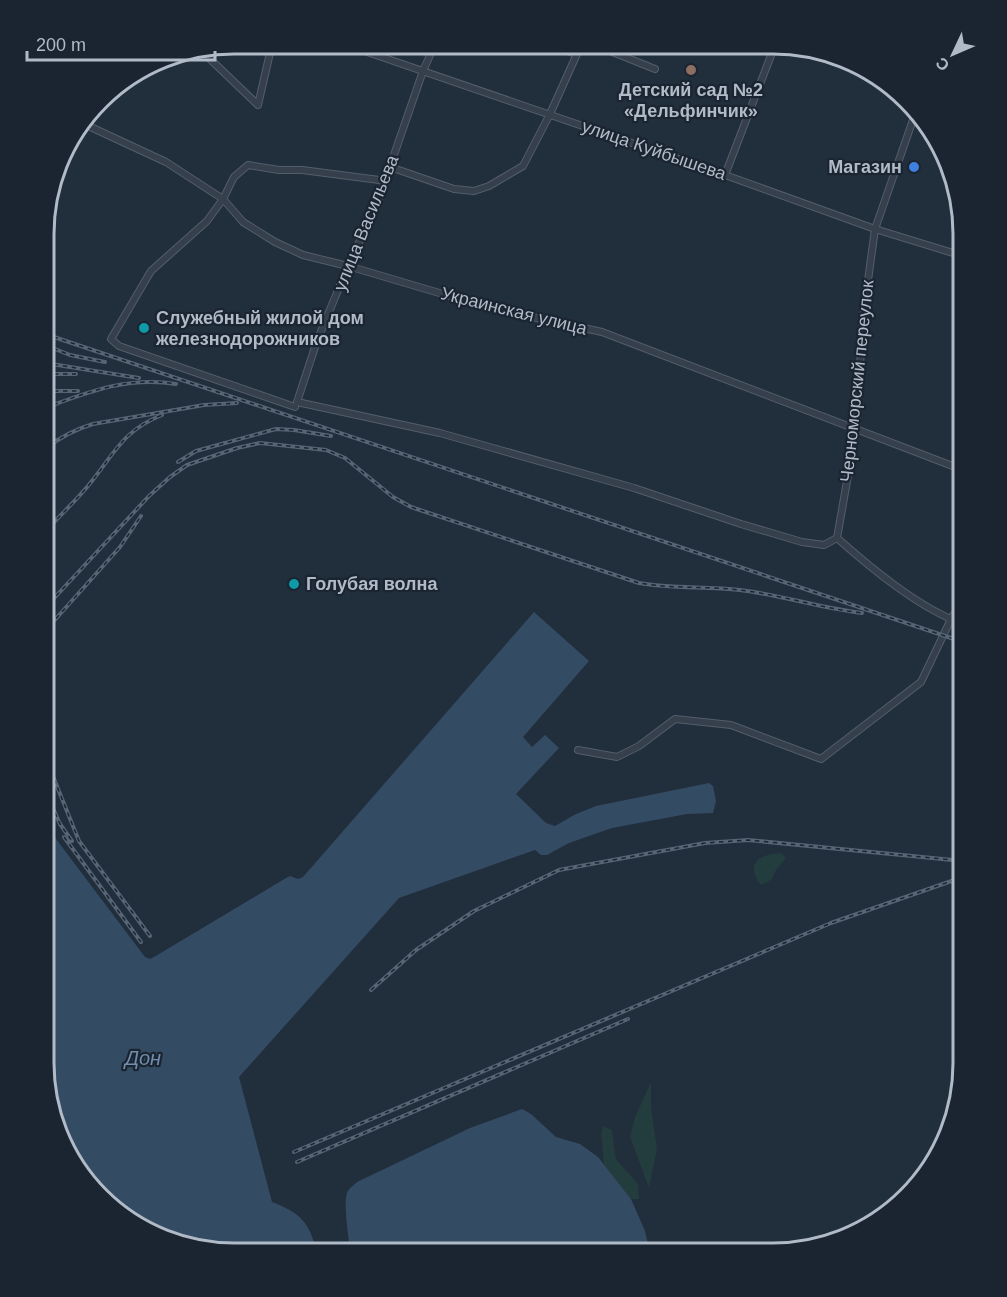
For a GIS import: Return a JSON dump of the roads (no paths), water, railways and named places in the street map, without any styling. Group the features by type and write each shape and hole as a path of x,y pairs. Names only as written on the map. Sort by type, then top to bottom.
{"street":[{"path":"209,56 258,105 270,54"},
{"name":"улица Куйбышева","path":"373,54 725,175 874,230 953,253"},
{"name":"улица Васильева","path":"296,404 317,341 387,181 431,54"},
{"path":"390,167 454,189 474,191 489,186 523,166 577,54"},
{"path":"618,54 655,69"},
{"path":"725,175 772,54"},
{"name":"Черноморский переулок","path":"837,538 856,430 863,317 874,230 913,121"},
{"name":"Украинская улица","path":"90,127 166,162 223,199 243,222 274,242 303,255 489,308 602,332 953,466"},
{"path":"387,181 248,165 234,177 223,199 207,221 151,271 111,339 119,346 130,350 296,404 451,436 634,488 802,542 824,545 837,538 898,587 951,619"},
{"path":"578,750 617,757 639,746 675,718 731,725 821,759 921,682 953,616"}],"water":[{"name":"Дон","path":"534,612 589,661 523,737 532,747 545,735 559,748 516,794 546,823 555,826 596,806 709,783 713,786 716,801 713,813 687,814 612,828 569,843 547,855 541,855 535,850 399,898 239,1077 272,1202 297,1215 307,1226 314,1243 234,1243 187,1237 144,1219 115,1198 84,1163 64,1121 57,1098 54,1075 54,836 145,957 150,959 286,878 303,877"},
{"path":"522,1109 531,1114 556,1137 580,1144 598,1157 631,1199 648,1243 349,1243 346,1198 350,1188 357,1182 470,1128"}],"railway":[{"path":"54,337 953,639"},
{"path":"54,349 70,355 105,362"},
{"path":"54,364 139,378"},
{"path":"54,374 76,374"},
{"path":"54,405 93,391 125,384 141,382 176,384"},
{"path":"54,391 78,391"},
{"path":"54,442 80,428 93,424 204,405 237,403"},
{"path":"54,523 87,488 114,451 129,435 162,415"},
{"path":"178,462 196,451 276,429 331,436"},
{"path":"54,598 149,496 170,477 187,465 237,448 260,443 326,450 345,458 393,497 411,507 639,583 740,590 862,613"},
{"path":"54,621 120,547 141,516"},
{"path":"54,779 79,841 150,936"},
{"path":"54,810 72,841"},
{"path":"64,837 141,942"},
{"path":"371,990 416,950 474,911 559,870 705,843 748,840 953,860"},
{"path":"294,1152 831,923 953,880"},
{"path":"297,1162 628,1019"}],"place":[{"name":"Детский сад №2 «Дельфинчик»","path":"691,70"},
{"name":"Магазин","path":"914,167"},
{"name":"Служебный жилой дом железнодорожников","path":"144,328"},
{"name":"Голубая волна","path":"294,584"}]}
